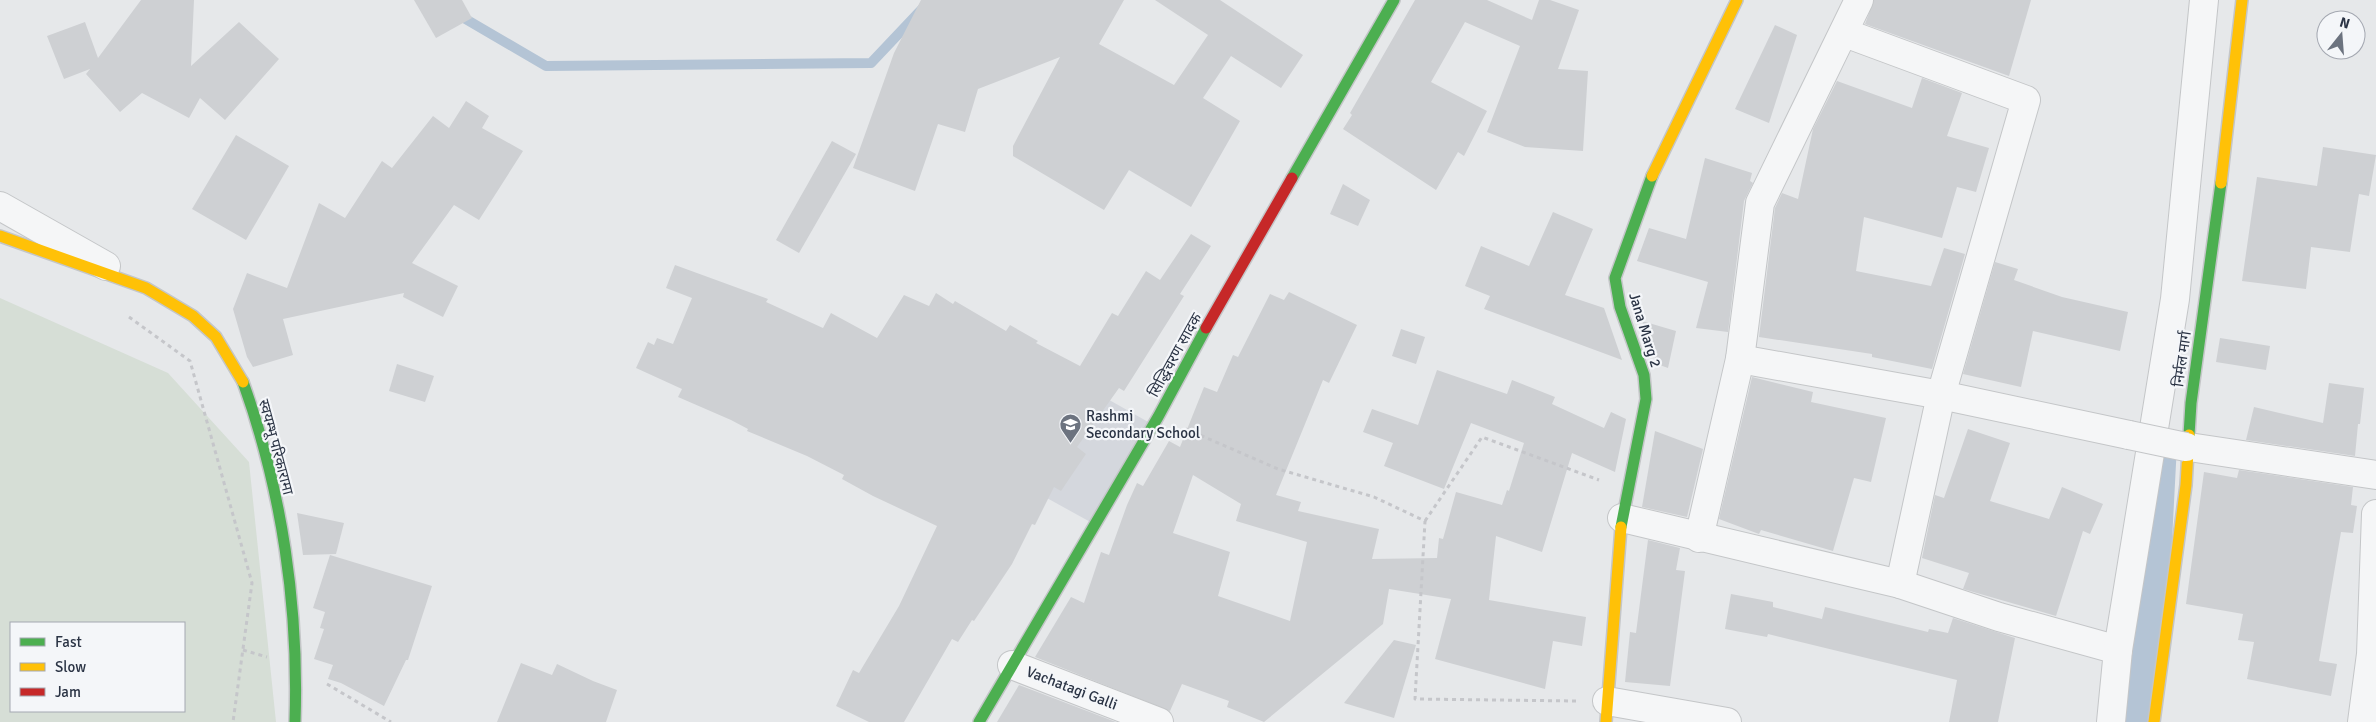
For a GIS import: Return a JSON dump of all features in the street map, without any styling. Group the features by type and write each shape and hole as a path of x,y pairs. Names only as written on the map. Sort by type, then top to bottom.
{"main road":[{"name":"सिद्धिचरण सादक","path":"980,722 1012,664 1158,417 1194,349 1394,0"},
{"name":"Jana Marg 2","path":"1606,712 1622,518 1646,399 1644,375 1620,307 1615,278 1645,191 1737,0"},
{"name":"निर्मल मार्ग","path":"2154,722 2186,485 2191,403 2231,108 2242,0"},
{"name":"स्वयम्भू परिकारामा","path":"0,236 146,288 193,316 216,337 241,377 257,421 288,558 297,666 295,722"}],"street":[{"path":"1699,538 1740,359 1760,203 1845,33 1859,0"},
{"path":"2111,722 2118,650 2175,299 2204,0"},
{"path":"1845,33 2026,100 1941,396 1900,584"},
{"path":"0,206 146,288"},
{"path":"1740,359 1941,396 2187,447 2376,475"},
{"path":"2362,722 2373,655 2376,514"},
{"path":"1622,518 1699,538 1900,584 1999,617 2118,650"},
{"name":"Vachatagi Galli","path":"1012,664 1159,722"},
{"path":"1606,712 1727,722"}],"path":[{"path":"122,311 190,361 252,583 233,722"},
{"path":"1158,417 1278,469 1374,497 1425,521"},
{"path":"1606,712 1415,699 1425,521 1482,437 1628,491"}],"shaded area":[{"path":"0,298 168,373 249,462 276,722 0,722"},
{"name":"Rashmi Secondary School","path":"1081,384 1150,423 1094,524 989,466"}],"building":[{"path":"141,0 194,0 191,66 239,22 279,59 225,120 200,98 189,118 142,93 120,112 86,74 90,69 64,79 47,36 85,22 98,58"},
{"path":"414,0 462,0 472,18 436,38"},
{"path":"921,0 1124,0 1099,44 1174,85 1208,35 1155,0 1220,0 1303,55 1281,88 1231,56 1203,98 1240,121 1191,207 1129,170 1104,210 1013,156 1013,146 1060,57 978,89 965,132 938,124 915,191 853,168 894,53"},
{"path":"1415,0 1487,0 1532,20 1539,0 1550,0 1579,10 1558,69 1588,71 1583,151 1525,147 1487,132 1520,46 1465,22 1431,82 1487,111 1464,156 1458,152 1436,190 1343,129 1352,115 1350,113"},
{"path":"1874,0 2031,0 2009,76 1865,24"},
{"path":"1775,25 1797,35 1769,123 1735,109"},
{"path":"1922,78 1962,93 1947,136 1989,148 1976,192 1957,187 1942,238 1864,217 1856,271 1931,286 1944,248 1965,254 1932,369 1872,357 1872,354 1759,337 1775,208 1782,193 1798,199 1813,129 1837,81 1912,108"},
{"path":"466,101 489,116 482,128 523,151 479,220 454,205 412,263 458,286 443,317 403,297 404,293 283,319 293,355 253,367 247,357 233,309 247,273 287,288 319,203 345,218 382,161 392,168 433,116 449,128"},
{"path":"236,135 289,166 246,240 192,209"},
{"path":"832,141 856,154 799,253 776,240"},
{"path":"2323,147 2376,155 2369,196 2359,194 2350,252 2311,247 2306,289 2242,281 2257,177 2317,186"},
{"path":"1705,158 1752,173 1750,181 1753,183 1744,201 1728,332 1696,328 1708,282 1637,261 1649,228 1686,239"},
{"path":"1343,184 1370,200 1358,226 1330,214"},
{"path":"1553,212 1593,229 1565,295 1604,308 1622,360 1484,309 1490,296 1465,286 1481,246 1529,266"},
{"path":"1191,234 1211,246 1180,294 1184,296 1124,391 1119,388 1077,447 1086,454 1061,491 1054,487 1035,525 1032,524 1012,564 958,642 952,639 904,722 869,722 836,706 853,670 859,673 899,606 937,526 873,496 842,479 844,475 807,456 747,431 748,429 731,420 678,397 682,389 636,368 648,342 654,345 657,338 673,344 692,298 666,288 675,265 768,299 766,302 823,328 831,313 877,338 904,295 929,306 936,293 953,304 955,301 1006,331 1010,325 1038,341 1036,343 1080,366 1112,313 1118,316 1146,271 1160,280"},
{"path":"1995,262 2018,269 2014,280 2062,297 2128,312 2120,351 2033,331 2021,387 1963,374"},
{"path":"1289,292 1357,325 1329,383 1323,380 1276,495 1301,502 1298,511 1379,529 1372,559 1437,558 1439,538 1443,539 1456,492 1502,505 1507,490 1509,491 1524,443 1471,423 1444,489 1384,466 1393,443 1363,432 1372,409 1418,425 1437,370 1507,394 1512,380 1555,397 1552,404 1604,428 1611,412 1626,419 1615,472 1572,453 1542,552 1496,536 1489,600 1586,617 1582,646 1553,641 1545,689 1435,659 1451,599 1389,589 1383,624 1264,722 1227,707 1229,701 1182,684 1170,711 1035,657 1071,597 1084,603 1101,552 1109,555 1137,483 1143,486 1169,441 1180,447 1204,387 1217,392 1233,355 1238,357 1270,294 1284,300","holes":["1193,475 1241,504 1236,521 1307,542 1290,621 1218,596 1230,552 1173,533"]},
{"path":"1642,321 1676,331 1668,368 1657,364"},
{"path":"1401,329 1425,337 1416,364 1392,356"},
{"path":"2220,338 2270,346 2266,370 2216,362"},
{"path":"397,364 434,376 425,402 389,391"},
{"path":"1752,377 1813,392 1811,402 1886,418 1871,482 1854,478 1833,551 1761,530 1759,534 1719,519"},
{"path":"2329,383 2364,388 2355,456 2246,440 2254,407 2323,423"},
{"path":"1968,429 2010,443 1990,501 2049,519 2062,487 2103,504 2090,534 2083,531 2056,616 1963,589 1969,573 1922,558 1935,495 1944,498"},
{"path":"1655,431 1703,449 1687,517 1642,507"},
{"path":"2239,470 2353,487 2351,505 2357,506 2353,533 2341,532 2319,661 2337,664 2331,696 2247,679 2254,642 2238,640 2243,614 2186,604 2204,472 2237,478"},
{"path":"297,513 344,523 336,554 303,555"},
{"path":"1648,540 1680,548 1676,570 1685,571 1670,686 1625,682 1630,632 1636,633"},
{"path":"330,555 432,586 408,660 406,660 384,706 341,683 328,679 333,665 314,659 324,629 320,628 325,612 313,608"},
{"path":"1731,594 1773,602 1773,607 1822,619 1825,607 1928,632 1929,629 1948,633 1953,618 2015,638 1998,722 1949,722 1957,680 1768,634 1767,637 1725,629"},
{"path":"1394,640 1416,645 1394,718 1344,703"},
{"path":"521,663 552,675 557,664 617,690 606,722 497,722"},
{"path":"1019,685 1116,722 997,722"}],"waterway":[{"path":"457,14 546,66 871,63 923,8 928,0"},
{"path":"2132,722 2154,560 2160,444"}],"traffic: fast":[{"path":"1292,178 1394,0"},
{"path":"1621,527 1646,399 1644,375 1620,307 1615,278 1652,176"},
{"path":"2189,435 2191,403 2221,183"},
{"path":"979,722 1158,417 1206,328"},
{"path":"243,382 257,423 268,465 285,549 291,592 294,636 295,722"}],"traffic: slow":[{"path":"1652,176 1737,0"},
{"path":"2221,183 2242,0"},
{"path":"0,236 146,288 193,316 216,337 243,382"},
{"path":"2154,722 2186,485 2189,435"},
{"path":"1606,722 1621,527"}],"traffic: jam":[{"path":"1206,328 1292,178"}],"place":[{"name":"Rashmi Secondary School","path":"1070,444"}]}
